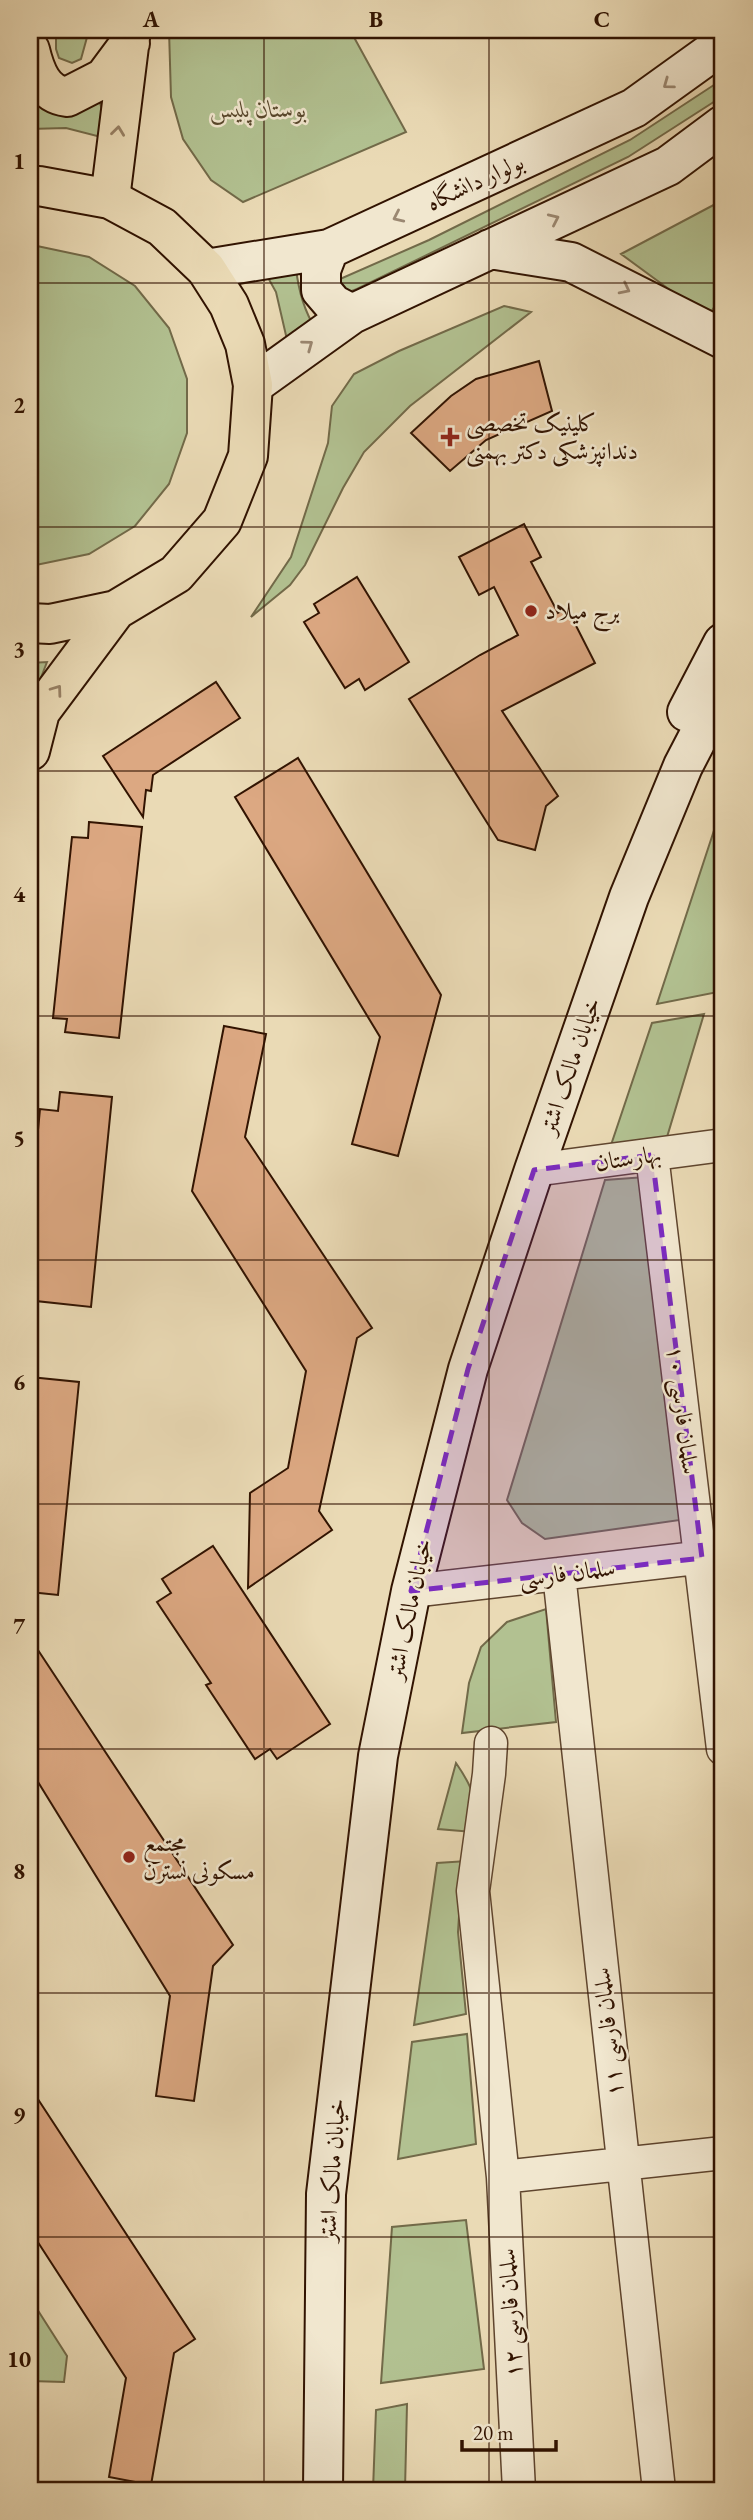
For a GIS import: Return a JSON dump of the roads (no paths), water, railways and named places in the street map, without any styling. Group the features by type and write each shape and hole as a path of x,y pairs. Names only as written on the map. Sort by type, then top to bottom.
{"main road":[{"path":"30,50 37,74 44,84 52,93 67,97 104,78 131,37"},
{"path":"110,199 131,37"},
{"name":"بولوار دانشگاه","path":"206,269 329,249 634,108 723,44"},
{"path":"253,385 352,314 668,166 723,125"},
{"path":"30,187 39,186 110,199 162,227 206,269 229,305 245,344 253,385 248,456 222,521 176,574 116,610 50,624 30,623"},
{"path":"329,249 321,270 321,290 334,304 352,314"},
{"path":"490,249 571,262 723,339"},
{"path":"30,751 40,712 116,610"},
{"name":"خیابان مالک اشتر","path":"683,766 687,710 723,643"},
{"name":"خیابان مالک اشتر","path":"323,2490 326,2194 367,1833 378,1756 411,1591 468,1368 534,1170 629,897 683,766 723,689"}],"street":[{"name":"بهارستان","path":"534,1170 723,1145"},
{"name":"سلمان فارسی ۱۰","path":"652,1155 712,1556 723,1749"},
{"name":"سلمان فارسی","path":"411,1591 712,1556"},
{"name":"سلمان فارسی ۱۱","path":"559,1574 659,2490"},
{"name":"سلمان فارسی ۱۲","path":"491,1743 473,1891 503,2177 519,2490"},
{"path":"503,2177 723,2153"}],"place":[{"name":"کلینیک تخصصی دندانپزشکی دکتر بهمنی","path":"450,437"},
{"name":"برج میلاد","path":"531,611"},
{"name":"مجتمع مسکونی نسترن","path":"129,1857"}],"park label":[{"name":"بوستان پلیس","path":"258,109"}]}
